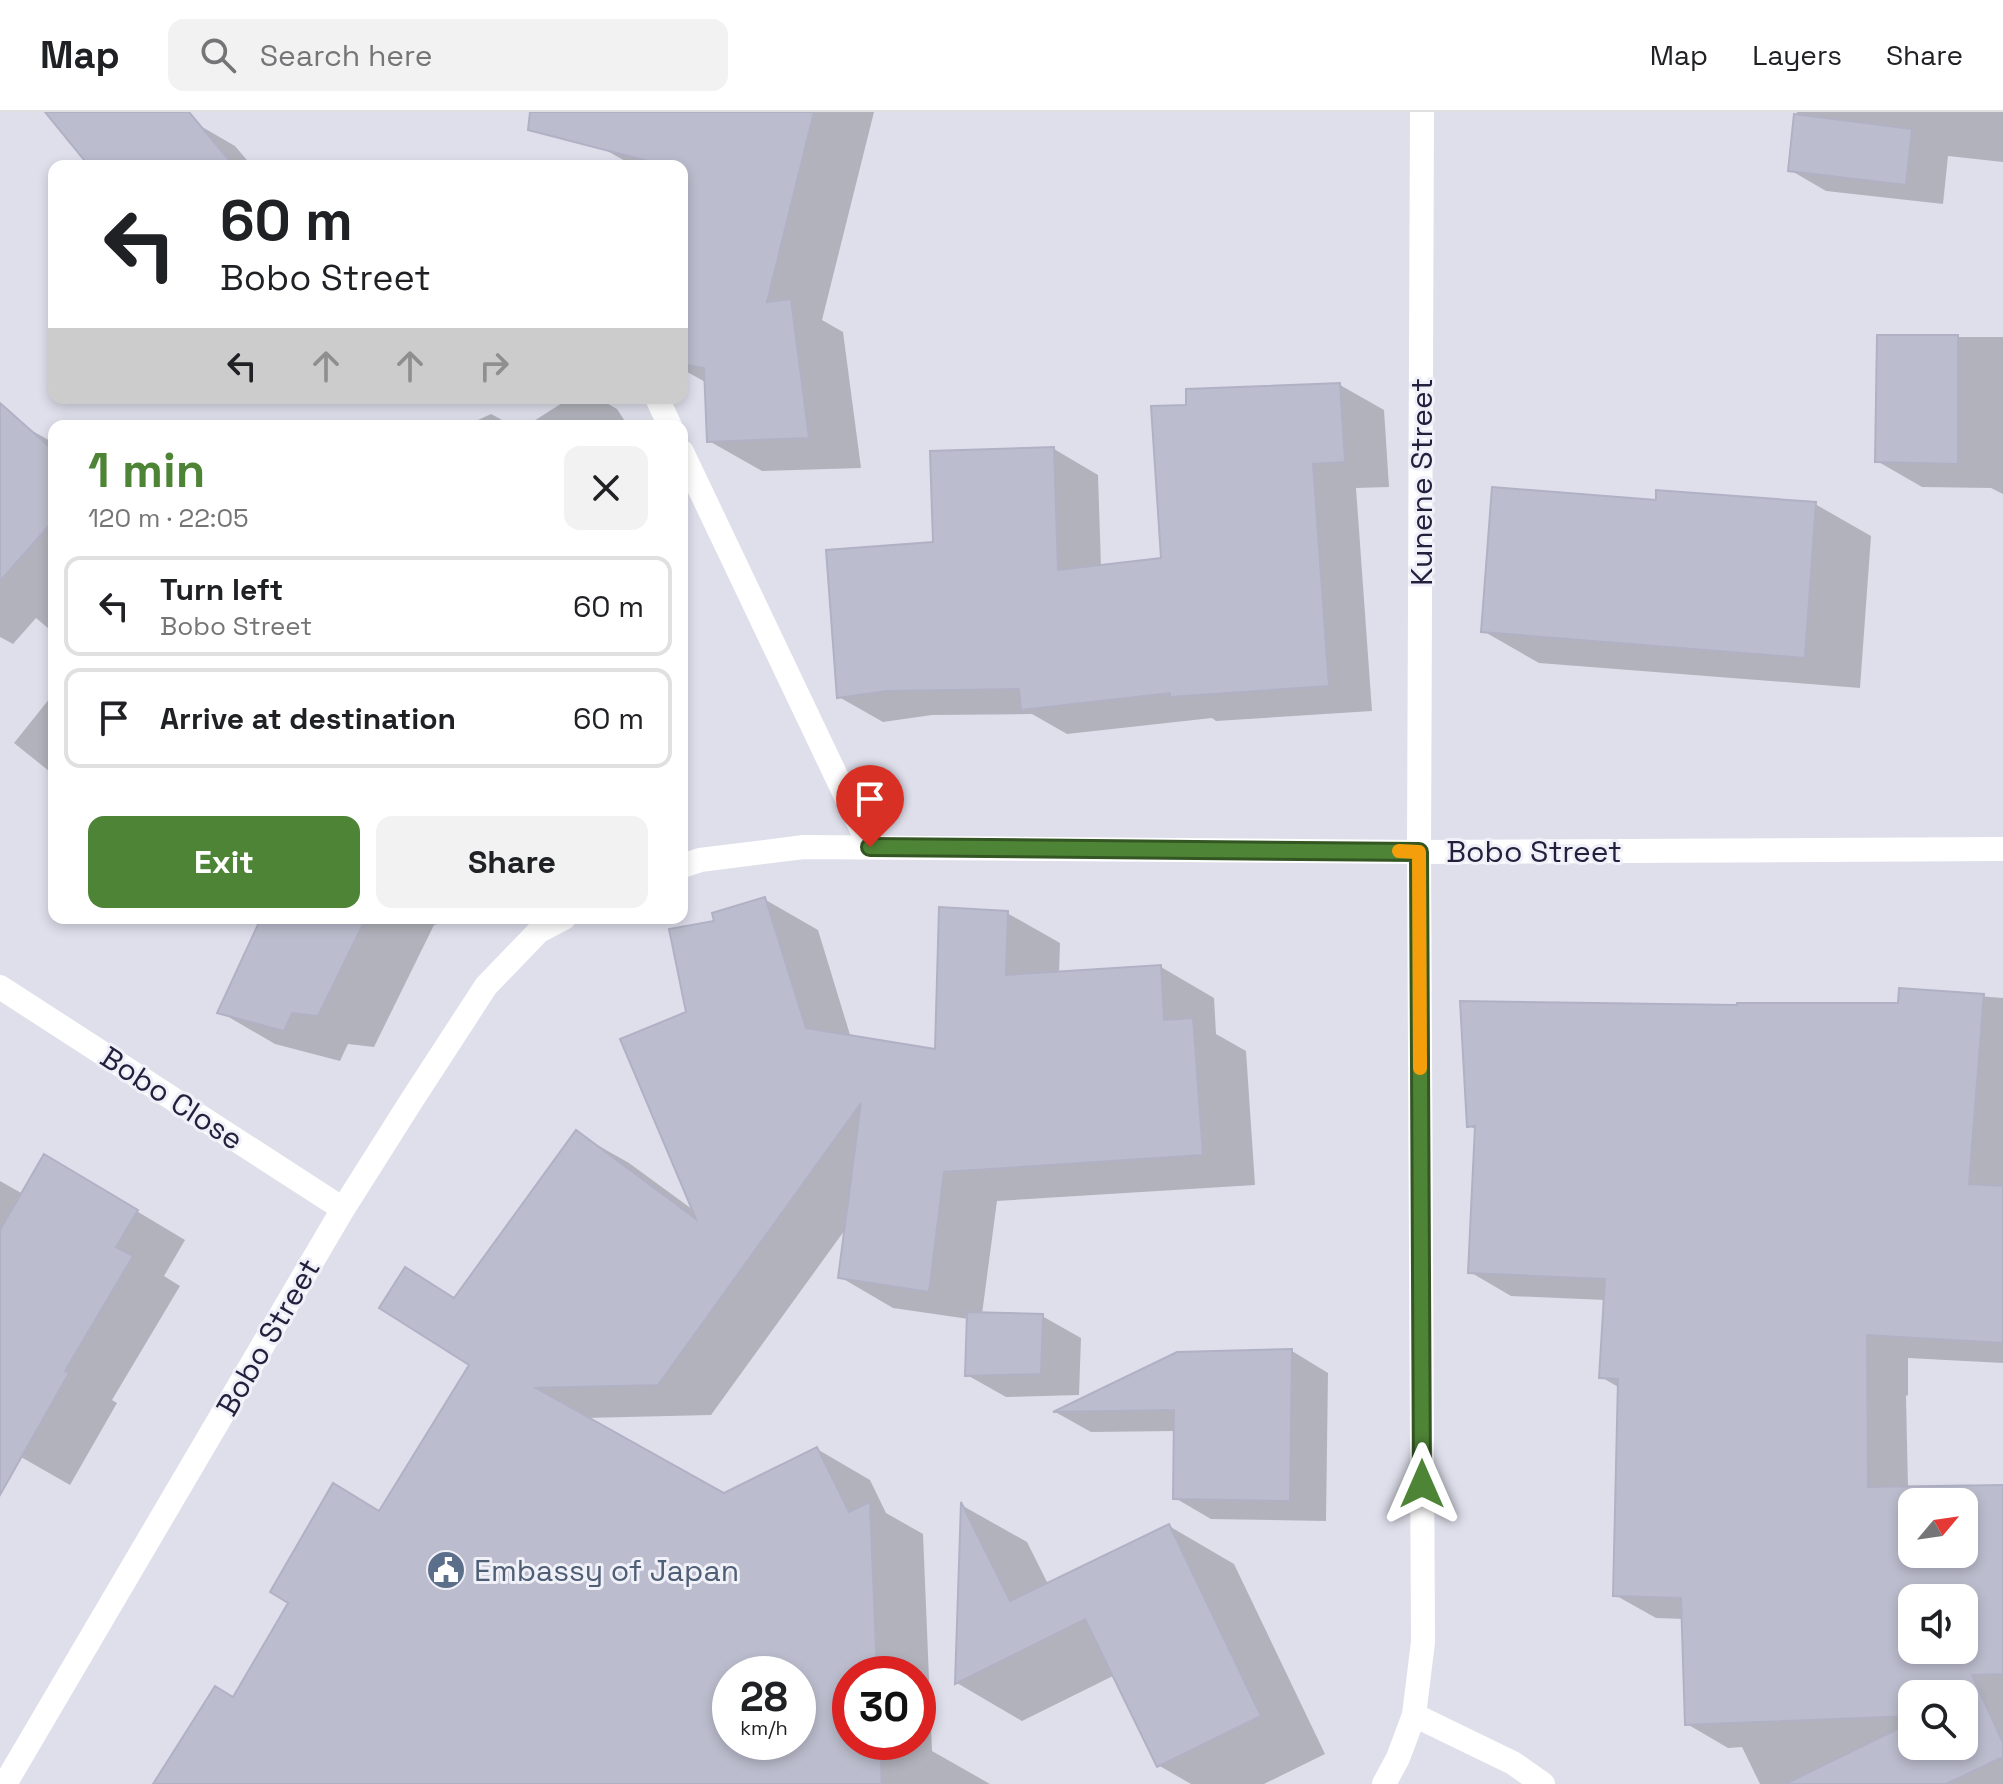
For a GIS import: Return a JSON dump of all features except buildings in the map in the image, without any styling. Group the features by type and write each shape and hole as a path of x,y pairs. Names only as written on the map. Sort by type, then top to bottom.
{"street":[{"name":"Kunene Street","path":"1384,1784 1398,1758 1414,1715 1423,1642 1419,852 1422,112"},
{"path":"688,465 870,847"},
{"name":"Bobo Street","path":"688,864 804,847 1419,852 2003,849"},
{"name":"Bobo Street","path":"5,1784 343,1209 486,986 539,931 552,924"},
{"name":"Bobo Close","path":"0,987 343,1209"},
{"path":"1414,1715 1513,1763 1543,1784"}],"slow traffic":[{"path":"1399,851 1419,852 1420,1068"}],"place":[{"name":"Embassy of Japan","path":"446,1570"}],"route":[{"path":"870,847 1419,852 1422,1484"}]}
